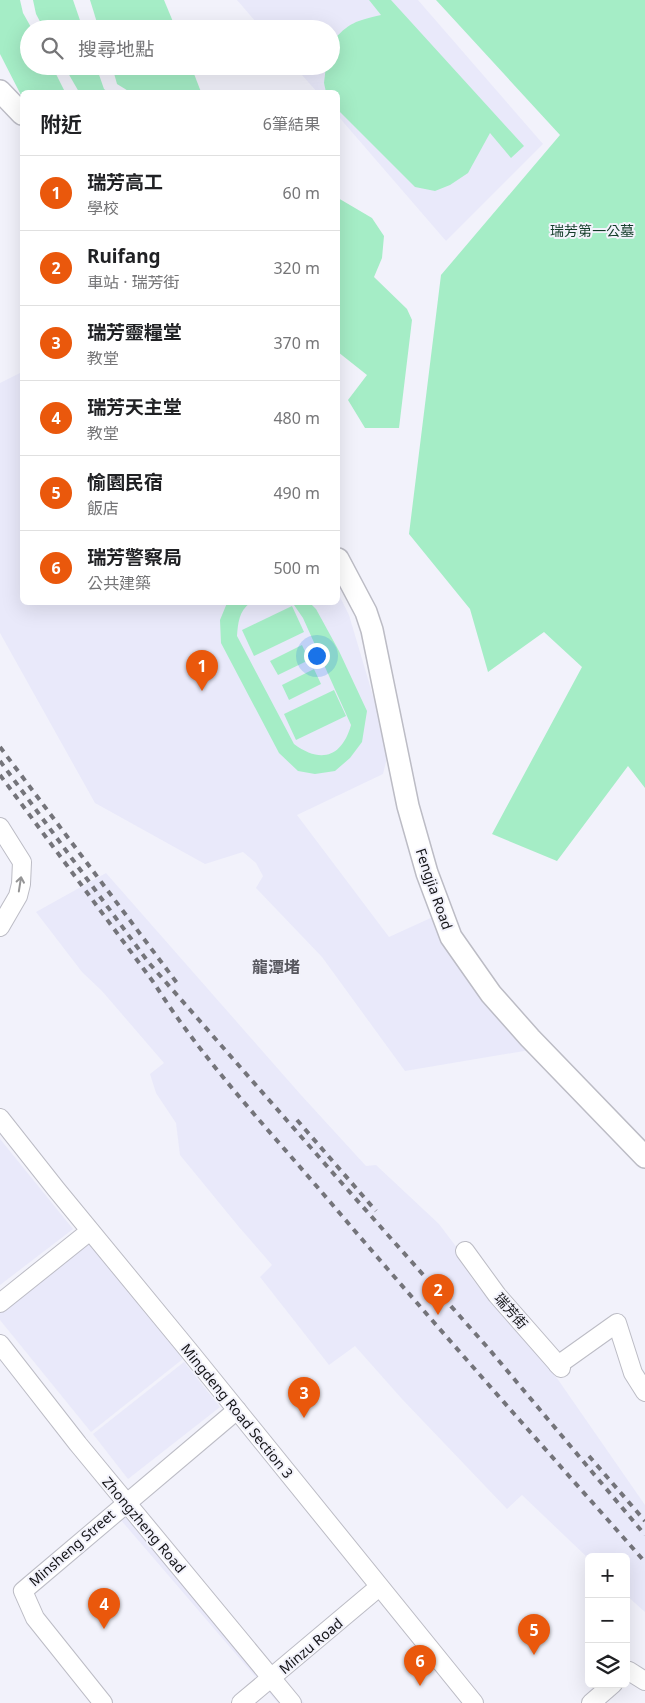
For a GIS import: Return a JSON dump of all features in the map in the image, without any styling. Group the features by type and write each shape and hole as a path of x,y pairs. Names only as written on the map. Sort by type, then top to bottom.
{"main road":[{"path":"0,91 20,112"},
{"name":"Fengjia Road","path":"340,563 356,591 372,630 408,806 427,873 451,937 491,994 645,1157"}],"street":[{"path":"0,827 22,862 21,884 18,896 0,927"},
{"name":"Mingdeng Road Section 3","path":"0,1118 474,1703"},
{"path":"0,1304 90,1231"},
{"name":"瑞芳街","path":"465,1251 497,1295 560,1366 617,1323 634,1373 645,1392"},
{"name":"Zhongzheng Road","path":"0,1344 78,1444 292,1703"},
{"name":"Minsheng Street","path":"103,1703 36,1618 23,1591 237,1410"},
{"name":"Minzu Road","path":"241,1703 380,1587"},
{"path":"630,1672 645,1681"},
{"path":"591,1703 608,1688"}],"shaded area":[{"path":"237,0 418,0 543,144 446,241 340,118 340,90 315,90 302,75 340,75 340,20 254,20"},
{"path":"20,373 20,605 340,605 340,597 349,615 389,750 383,774 297,815 389,937 435,916 530,1050 405,1071 322,957 256,888 263,876 256,863 243,852 205,864 95,803 0,633 0,383"},
{"path":"106,873 366,1166 376,1165 439,1224 467,1261 471,1277 527,1339 559,1381 645,1505 645,1612 630,1599 630,1553 585,1553 585,1555 522,1495 507,1509 402,1399 355,1346 329,1365 260,1277 272,1265 180,1155 176,1123 156,1093 150,1074 164,1063 102,991 82,972 36,912"},
{"path":"0,1139 73,1229 0,1285"},
{"path":"91,1241 184,1358 91,1432 0,1320 0,1311"},
{"path":"184,1362 220,1407 128,1479 93,1434"},
{"path":"140,1512 304,1703 278,1703 120,1519"}],"green space":[{"path":"0,0 20,0 27,20 20,20 20,75 56,75 64,90 20,90 20,93 0,54"},
{"path":"33,0 73,0 80,20 39,20"},
{"path":"90,0 164,0 172,20 96,20"},
{"path":"369,0 391,0 524,146 511,158 490,133 468,173 450,185 435,191 415,187 340,112 340,90 326,90 324,83 325,75 340,75 340,34 353,23 381,15"},
{"name":"瑞芳第一公墓","path":"436,0 645,0 645,788 628,766 557,861 492,834 582,667 544,632 488,672 470,609 409,534 441,275 560,135"},
{"path":"69,75 99,75 105,90 78,90"},
{"path":"114,75 194,75 200,90 127,90 117,84"},
{"path":"340,199 372,218 384,236 382,258 374,277 407,309 412,320 399,428 365,428 348,400 367,375 340,354"},
{"path":"226,605 247,605 241,614 237,636 294,744 313,754 322,755 329,754 342,744 351,725 303,618 294,605 312,605 316,609 339,651 367,711 362,742 350,758 335,771 315,774 298,771 279,753 221,643 220,620"},
{"path":"292,606 304,632 254,656 242,630"},
{"path":"302,645 309,660 278,675 270,661"},
{"path":"314,669 321,684 289,700 282,685"},
{"path":"334,690 346,716 296,740 284,714"}],"railway":[{"path":"0,747 180,987"},
{"path":"0,761 149,963 489,1349 645,1535"},
{"path":"0,775 154,983 194,1041 261,1123 645,1562"},
{"path":"297,1120 376,1211"},
{"path":"589,1456 645,1521"}],"place":[{"name":"瑞芳高工","path":"202,691"},
{"name":"Ruifang","path":"438,1315"},
{"name":"瑞芳靈糧堂","path":"304,1418"},
{"name":"瑞芳天主堂","path":"104,1629"},
{"name":"愉園民宿","path":"534,1655"},
{"name":"瑞芳警察局","path":"420,1686"}],"district":[{"name":"龍潭堵","path":"276,967"}]}
